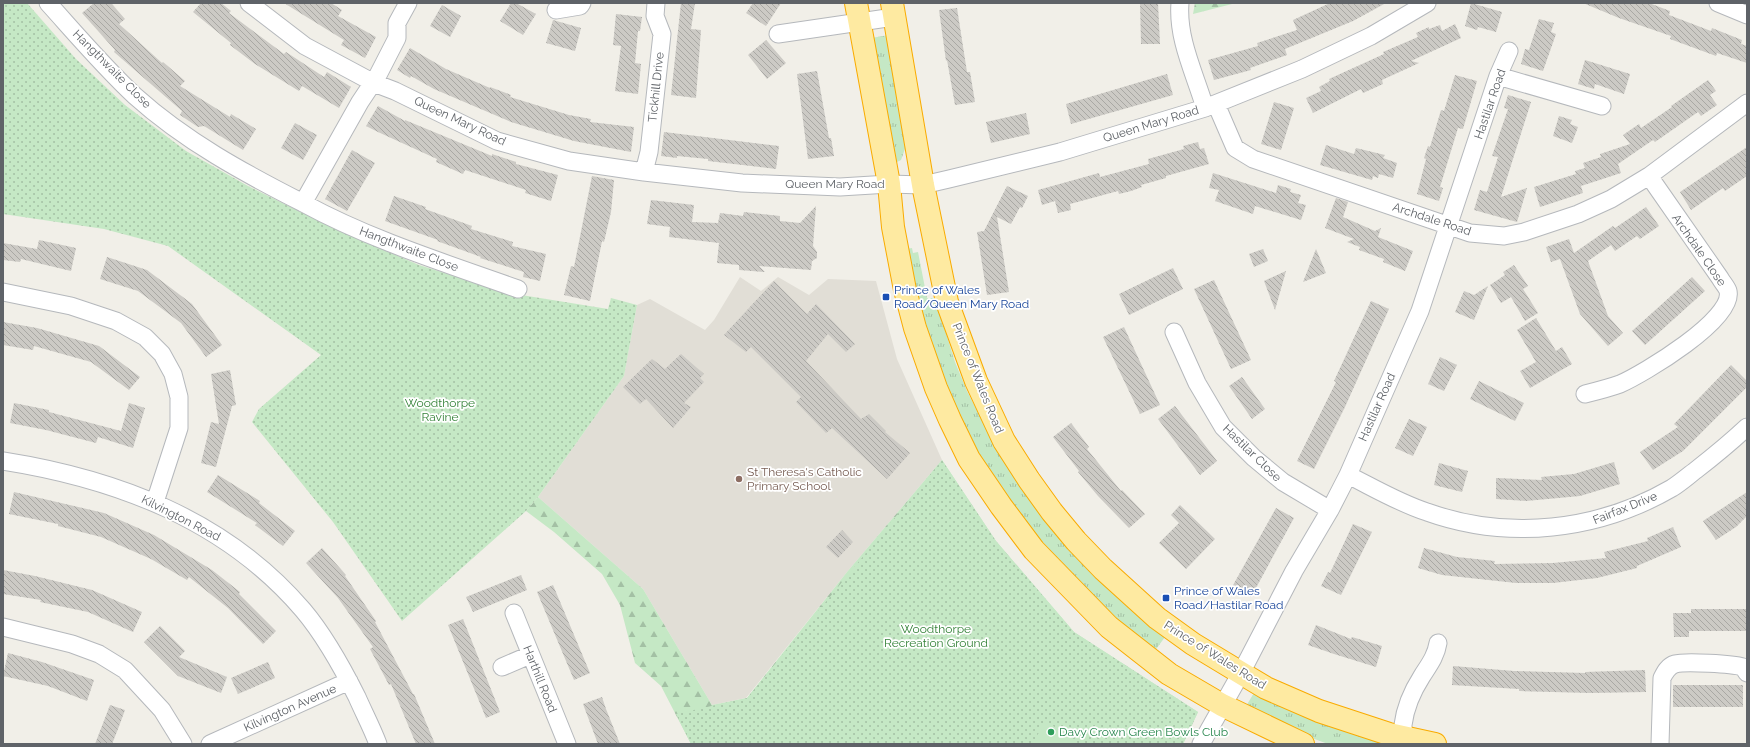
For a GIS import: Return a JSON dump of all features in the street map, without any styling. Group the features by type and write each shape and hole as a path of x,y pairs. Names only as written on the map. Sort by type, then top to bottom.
{"highway":[{"name":"Prince of Wales Road","path":"893,10 923,185 947,302 976,381 1004,441 1028,480 1076,541 1123,588 1174,631 1266,688 1319,712 1405,741 1435,744"},
{"path":"858,12 889,184 894,236 914,328 939,394 969,459 1001,506 1034,550 1109,628 1169,674 1222,705 1303,744"}],"street":[{"name":"Hangthwaite Close","path":"48,3 135,96 190,139 236,169 337,221 371,236 518,289"},
{"name":"Queen Mary Road","path":"249,3 305,46 374,83 395,91 498,141 569,161 644,172 742,183 840,187 889,184 923,185 1060,152 1211,106 1309,66 1371,36 1427,3"},
{"path":"303,203 360,102 374,83 397,38 397,23 408,3"},
{"path":"556,10 580,6 582,3"},
{"name":"Tickhill Drive","path":"644,172 648,152 662,34 655,16 656,3"},
{"name":"Archdale Road","path":"1180,3 1180,26 1188,56 1211,106 1235,148 1253,160 1470,233 1504,236 1524,232 1578,214 1611,200 1649,176 1747,103"},
{"path":"1718,3 1747,15"},
{"name":"Prince of Wales Road","path":"778,34 858,12 893,10"},
{"name":"Hastilar Road","path":"1201,744 1348,475 1420,311 1498,76 1509,51"},
{"path":"1498,76 1602,106"},
{"name":"Archdale Close","path":"1585,394 1620,384 1652,368 1688,343 1713,320 1726,304 1728,292 1720,278 1649,176"},
{"path":"3,292 72,306 116,320 145,337 162,354 173,374 179,397 179,428 155,502"},
{"name":"Hastilar Close","path":"1174,332 1197,383 1223,427 1254,458 1283,482 1330,510"},
{"name":"Fairfax Drive","path":"1348,475 1392,498 1428,513 1467,523 1506,529 1548,529 1592,522 1635,507 1673,488 1728,445 1747,427"},
{"name":"Kilvington Road","path":"3,461 81,478 124,490 155,502 201,526 235,547 268,575 303,610 330,648 349,681 378,744"},
{"name":"Harthill Road","path":"514,613 567,744"},
{"path":"3,627 72,644 99,654 125,670 162,710 183,744"},
{"path":"1405,741 1403,726 1413,693 1437,652 1438,643"},
{"path":"502,668 530,655"},
{"path":"1660,744 1662,678 1666,669 1675,664 1733,664 1743,667 1747,673"},
{"name":"Kilvington Avenue","path":"210,744 349,681"}],"shaded area":[{"name":"St Theresa's Catholic Primary School","path":"740,277 761,291 778,277 809,295 828,279 876,281 897,359 942,460 847,572 746,698 712,705 643,589 538,497 624,376 637,305 650,299 705,330 714,320"}],"green space":[{"name":"Woodthorpe Ravine","path":"3,3 27,3 76,59 125,105 186,151 248,186 333,228 419,265 509,293 608,309 611,298 637,305 624,376 538,497 526,511 402,621 333,522 252,422 259,409 321,355 168,246 104,229 3,214"},
{"path":"1195,3 1236,3 1193,14"},
{"path":"889,35 906,146 901,160 895,163 871,38"},
{"path":"912,248 913,253 918,252 927,298 935,298 955,362 967,391 1000,456 1022,488 1165,637 1154,652 1129,632 1034,533 973,446 951,403 921,321 906,249"},
{"name":"Woodthorpe Recreation Ground","path":"942,460 996,541 1074,632 1198,712 1183,744 786,708 691,744 661,686 635,663 620,605 602,574 554,532 526,511 538,497 643,589 712,705 747,698 847,572"},
{"name":"Woodthorpe Recreation Ground","path":"942,460 996,541 1074,632 1198,712 1183,744 691,744 676,714 747,698"},
{"path":"1255,691 1387,744 1328,744 1293,731 1245,708"},
{"name":"Davy Crown Green Bowls Club","path":"1046,721 1079,744 1032,744"}],"building":[{"path":"94,3 111,3 125,19 119,24 162,63 163,62 185,81 180,86 230,117 231,114 256,129 243,150 204,126 198,127 180,115 182,111 114,52 115,50 82,13"},
{"path":"201,3 221,3 231,11 229,13 284,54 286,52 324,77 327,72 351,87 339,108 302,86 299,91 255,64 230,45 231,43 193,12"},
{"path":"284,3 331,3 342,10 338,16 376,37 365,58 341,45 344,40"},
{"path":"511,3 516,3 536,14 523,35 500,21"},
{"path":"681,3 695,3 691,29 701,30 696,98 671,95"},
{"path":"753,3 781,3 766,26 746,13"},
{"path":"1140,3 1158,3 1160,44 1141,44"},
{"path":"1330,3 1386,3 1353,21 1285,49 1287,55 1250,68 1251,70 1214,80 1208,60 1258,46 1257,43 1297,30 1293,20"},
{"path":"1471,3 1502,12 1496,32 1478,27 1477,30 1465,26"},
{"path":"1583,3 1649,3 1670,11 1669,15 1711,31 1712,28 1742,40 1741,44 1747,46 1747,63 1717,53 1716,56 1670,39 1671,36 1619,18"},
{"path":"442,5 461,16 450,37 430,26"},
{"path":"957,8 967,72 970,72 975,102 955,105 947,60 946,61 939,10"},
{"path":"616,14 642,17 640,31 638,31 635,63 641,64 638,94 615,91 621,46 613,45"},
{"path":"1539,19 1554,23 1551,32 1556,34 1543,71 1521,64 1525,49 1529,50"},
{"path":"553,20 581,28 575,51 546,43"},
{"path":"1455,24 1461,38 1411,61 1419,63 1382,80 1383,84 1363,93 1361,89 1313,113 1306,98 1321,91 1319,87 1330,81 1329,79 1384,54 1383,52 1418,37 1416,33 1429,27 1429,29 1440,25 1442,31"},
{"path":"766,40 786,63 767,79 748,55"},
{"path":"410,48 446,69 490,88 511,95 510,97 569,115 591,119 590,122 634,127 631,152 574,141 511,122 434,89 411,76 410,78 397,70"},
{"path":"1585,60 1630,74 1624,94 1595,84 1594,89 1578,84"},
{"path":"817,71 829,138 831,138 834,156 808,159 797,74"},
{"path":"1167,74 1173,95 1071,124 1066,104"},
{"path":"1455,75 1477,81 1463,129 1458,128 1440,187 1443,188 1439,201 1417,194 1426,159 1424,158 1428,146 1430,147 1441,110 1444,111"},
{"path":"1708,80 1716,91 1710,95 1717,105 1701,116 1698,112 1655,142 1653,140 1618,164 1621,173 1581,186 1583,193 1540,207 1534,187 1576,174 1575,171 1585,168 1583,163 1601,157 1600,154 1630,144 1623,135 1639,124 1641,128"},
{"path":"1508,95 1531,102 1501,197 1527,188 1517,222 1474,210 1480,190 1487,192 1498,157 1492,156 1508,109 1504,108"},
{"path":"1274,102 1294,108 1281,150 1261,144"},
{"path":"378,106 405,121 492,156 492,154 516,162 516,164 558,175 551,201 525,193 526,190 465,170 463,174 436,162 437,159 366,126"},
{"path":"1026,113 1030,134 991,143 986,122"},
{"path":"1559,116 1572,120 1570,124 1578,127 1572,143 1553,136"},
{"path":"295,123 317,135 303,160 281,148"},
{"path":"664,132 779,146 776,169 708,161 708,159 661,156"},
{"path":"1198,142 1200,149 1204,148 1209,164 1166,176 1166,178 1141,185 1142,187 1131,191 1119,194 1118,191 1070,204 1071,210 1058,213 1055,201 1042,205 1038,190 1099,173 1100,177 1149,164 1148,159 1184,149 1183,146"},
{"path":"1326,145 1354,154 1356,148 1385,155 1383,158 1397,163 1393,178 1379,174 1378,178 1373,176 1372,180 1320,165"},
{"path":"1747,147 1747,176 1725,191 1723,188 1691,210 1680,192"},
{"path":"352,150 375,163 347,211 325,199"},
{"path":"1213,173 1276,193 1278,185 1291,189 1290,192 1301,195 1298,203 1306,205 1301,220 1255,206 1253,214 1215,201 1219,190 1209,188"},
{"path":"592,176 614,180 611,212 604,242 602,241 590,301 564,295 571,266 574,267"},
{"path":"1007,186 1028,196 1011,224 997,217 1009,292 987,295 977,232 984,231"},
{"path":"394,196 426,207 425,209 472,226 471,229 513,242 512,246 546,254 540,281 523,277 524,272 480,258 481,257 437,241 438,240 385,221"},
{"path":"1336,198 1348,202 1343,217 1375,231 1381,228 1378,237 1413,251 1405,271 1383,262 1384,259 1359,250 1360,247 1347,242 1354,239 1325,228"},
{"path":"651,200 694,205 692,222 718,223 720,213 743,216 744,212 780,216 780,221 800,223 816,206 813,246 817,252 817,258 812,261 811,270 759,266 765,272 739,270 739,265 717,263 719,243 669,237 670,227 647,224"},
{"path":"1646,207 1659,226 1640,239 1637,236 1615,251 1611,245 1588,261 1608,316 1623,333 1608,346 1580,314 1560,259 1551,262 1546,247 1569,239 1574,253 1613,226 1615,228"},
{"path":"39,240 76,248 71,271 21,259 20,262 3,260 3,243 37,249"},
{"path":"1263,249 1268,261 1254,267 1249,254"},
{"path":"1316,249 1326,273 1303,282"},
{"path":"107,257 147,270 192,304 222,345 206,357 181,323 138,291 100,279"},
{"path":"1514,265 1528,286 1523,289 1538,313 1525,321 1511,297 1501,303 1490,285 1505,275 1503,272"},
{"path":"1173,268 1183,289 1129,315 1119,294"},
{"path":"1286,271 1275,310 1264,281"},
{"path":"1692,277 1705,291 1645,345 1632,331"},
{"path":"1214,280 1251,360 1231,369 1194,289"},
{"path":"774,281 807,314 816,304 855,344 846,352 828,334 806,361 861,419 869,414 886,431 885,432 910,453 887,479 832,428 826,433 796,402 801,397 751,347 746,352 724,335"},
{"path":"1488,286 1474,320 1455,312 1464,291 1474,295"},
{"path":"1371,301 1389,309 1345,407 1314,469 1297,461 1336,382 1334,381"},
{"path":"1536,318 1556,351 1562,347 1572,364 1530,388 1520,371 1536,362 1517,330"},
{"path":"3,322 37,328 99,346 140,377 129,390 91,362 34,346 33,350 3,345"},
{"path":"1124,327 1160,405 1140,414 1103,337"},
{"path":"681,354 704,374 700,378 704,382 684,403 691,407 673,428 646,399 640,404 623,387 652,359 665,369"},
{"path":"1440,357 1457,365 1444,391 1428,384"},
{"path":"1731,365 1747,381 1747,387 1683,451 1653,470 1640,452 1678,427 1674,424"},
{"path":"230,370 236,405 232,406 216,467 201,463 211,422 219,424 211,374"},
{"path":"1242,377 1265,409 1252,419 1229,386"},
{"path":"1479,381 1524,403 1515,421 1470,399"},
{"path":"14,403 49,410 49,412 121,431 129,403 145,408 133,448 98,437 96,443 46,430 10,423"},
{"path":"1175,406 1217,461 1200,475 1158,419"},
{"path":"1409,419 1427,427 1413,456 1395,448"},
{"path":"1071,423 1089,447 1087,449 1121,491 1122,490 1145,514 1129,528 1098,496 1078,472 1079,471 1053,437"},
{"path":"1614,462 1620,484 1580,496 1526,501 1496,499 1496,478 1542,480 1541,477 1574,474"},
{"path":"1439,463 1468,471 1462,492 1434,485"},
{"path":"218,475 260,501 259,503 295,531 283,546 255,525 257,523 207,492"},
{"path":"14,492 104,513 154,535 212,570 240,592 239,594 276,631 263,644 228,608 189,577 187,580 151,559 101,537 58,526 58,524 9,514"},
{"path":"1747,492 1747,516 1736,527 1716,540 1703,521"},
{"path":"1180,505 1215,539 1186,569 1159,543 1179,523 1171,515"},
{"path":"1276,508 1294,518 1251,597 1232,587"},
{"path":"1353,524 1372,532 1341,595 1321,586 1328,572 1330,573"},
{"path":"1673,527 1681,547 1637,566 1637,568 1597,578 1553,583 1516,583 1442,575 1418,568 1424,548 1457,557 1495,561 1494,564 1553,563 1606,558 1604,552 1648,541 1647,538"},
{"path":"842,530 853,542 838,558 826,547"},
{"path":"322,548 346,575 345,576 376,621 375,622 414,694 435,744 416,744 391,684 389,685 370,649 373,647 338,598 306,563"},
{"path":"3,570 92,590 142,612 133,632 88,612 40,602 41,600 3,594"},
{"path":"521,575 527,590 473,612 466,597"},
{"path":"553,585 590,673 574,680 537,592"},
{"path":"1691,609 1747,609 1747,631 1689,631 1689,637 1674,637 1673,613 1691,613"},
{"path":"463,619 500,712 486,718 448,625"},
{"path":"1316,625 1351,639 1352,637 1382,646 1376,667 1308,645"},
{"path":"160,626 185,651 179,657 227,677 221,693 178,676 144,642"},
{"path":"8,653 42,662 94,680 87,701 48,686 3,676"},
{"path":"268,662 275,678 238,694 231,678"},
{"path":"1453,666 1514,671 1585,673 1645,670 1646,692 1590,693 1519,691 1519,689 1452,685"},
{"path":"1673,685 1743,685 1743,707 1673,707"},
{"path":"602,697 620,744 598,744 583,704"},
{"path":"110,705 125,710 118,729 112,744 95,744"}],"place":[{"name":"Prince of Wales Road/Queen Mary Road","path":"886,297"},
{"name":"St Theresa's Catholic Primary School","path":"739,479"},
{"name":"Prince of Wales Road/Hastilar Road","path":"1166,598"},
{"name":"Davy Crown Green Bowls Club","path":"1051,732"}]}
